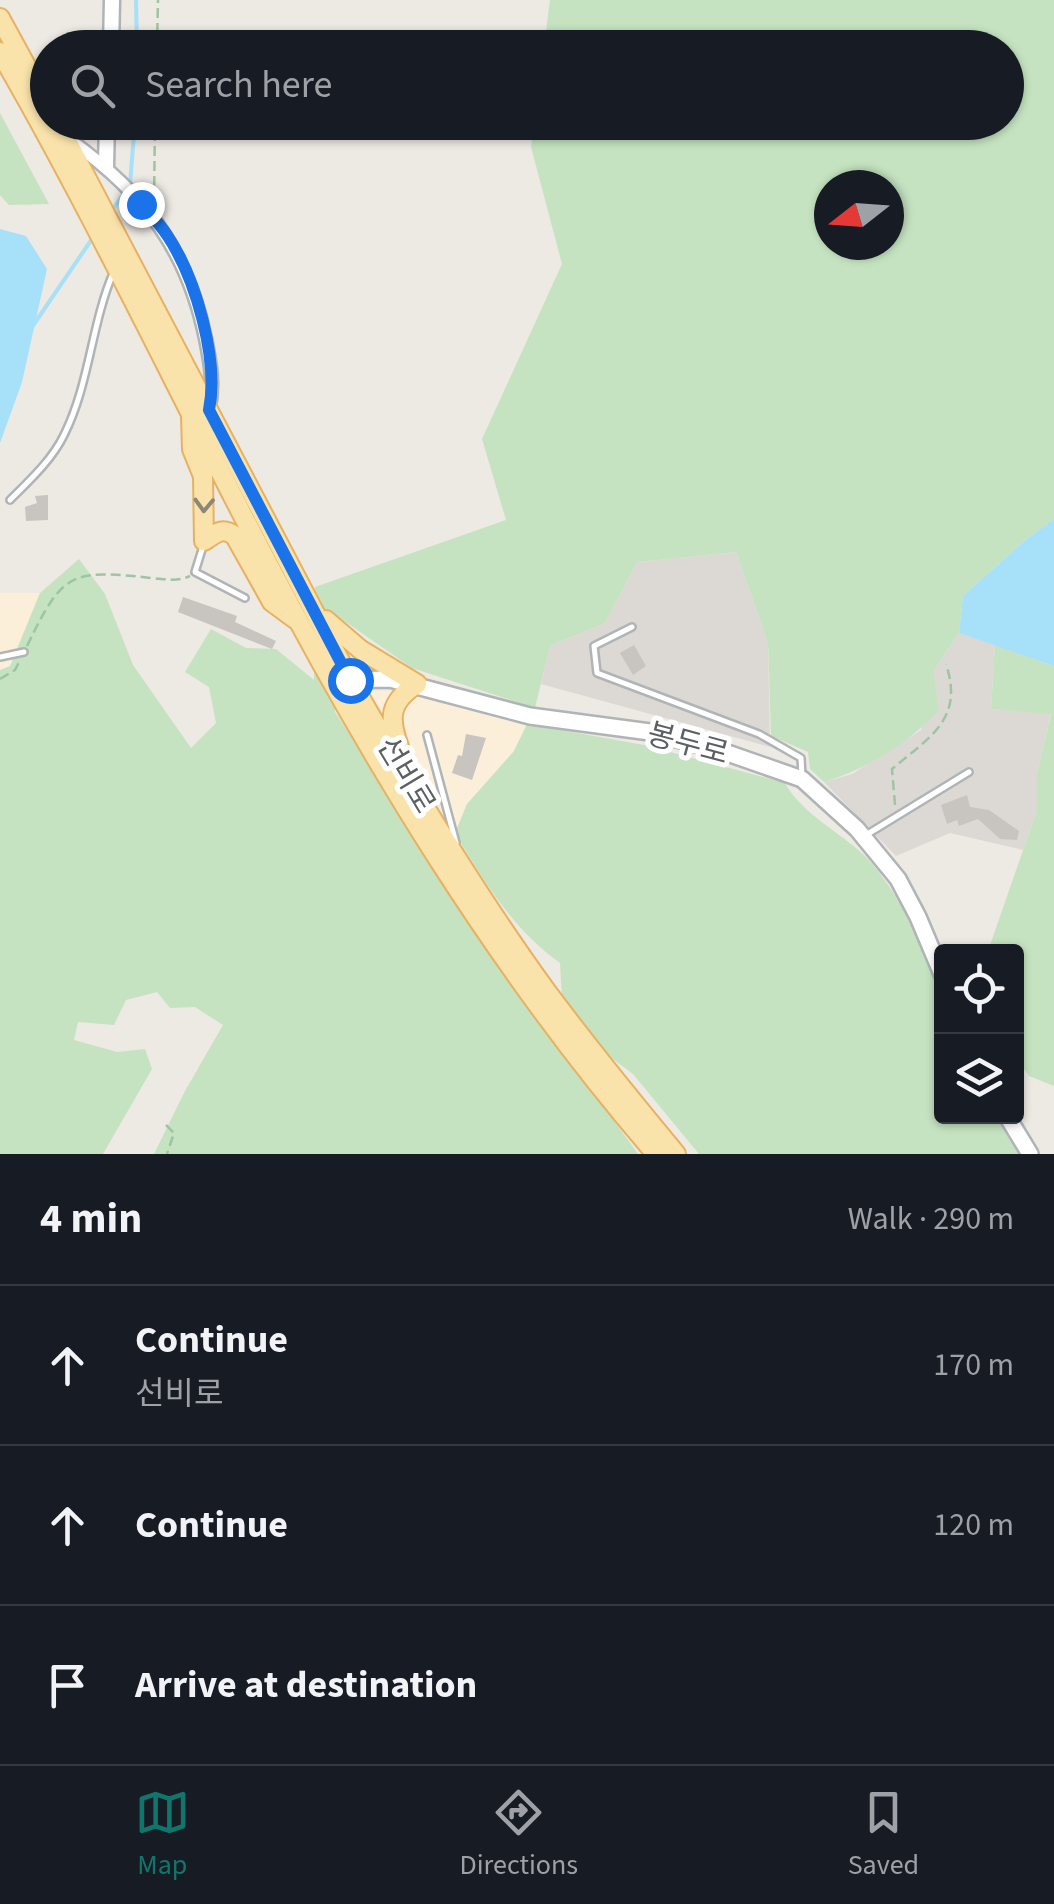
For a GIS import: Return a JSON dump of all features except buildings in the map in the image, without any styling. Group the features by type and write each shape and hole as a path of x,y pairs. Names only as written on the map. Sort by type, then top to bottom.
{"main road":[{"path":"0,18 30,73"},
{"path":"0,52 30,106"},
{"path":"51,140 82,189"},
{"path":"64,140 82,189"},
{"name":"선비로","path":"82,189 200,410 315,609 341,680 449,875 560,1034 656,1154"},
{"path":"200,410 192,450 204,476 204,541"},
{"name":"선비로","path":"200,410 301,624 547,991 676,1154"},
{"path":"204,541 219,530 235,536 272,602 301,624"},
{"path":"315,609 360,650 417,684 399,695 392,721 415,790"},
{"name":"봉두로","path":"341,680 417,684 530,716 650,732 716,749 802,779 864,836 898,879 934,955"},
{"path":"1012,1124 1030,1154"}],"street":[{"path":"111,30 112,0"},
{"path":"74,140 106,166 168,236 197,298 214,384 200,410"},
{"path":"106,166 107,140"}],"lane":[{"path":"10,500 33,478 63,438 78,400 100,302 121,264"},
{"path":"204,541 195,572 244,598"},
{"path":"632,627 594,646 597,673 759,734 801,758 802,779"},
{"path":"0,657 24,652"},
{"path":"427,735 460,861"},
{"path":"864,836 969,772"}],"path":[{"path":"157,30 158,0"},
{"path":"155,140 156,221"},
{"path":"0,678 15,670 46,606 65,583 98,572 176,581 195,572"},
{"path":"896,817 892,768 924,742 952,709 952,685 946,664"},
{"path":"166,1125 174,1133 167,1154"}],"shaded area":[{"path":"736,552 768,643 770,747 541,684 550,646 605,623 637,562"},
{"path":"0,593 40,593 10,666 0,670"},
{"path":"959,633 995,645 991,709 1051,713 1037,774 1037,810 1023,850 950,833 896,856 824,782 852,774 921,730 933,672"},
{"path":"369,690 428,694 527,724 514,751 467,804 455,833"}],"green space":[{"path":"550,0 1054,0 1054,519 963,596 959,633 933,672 939,710 914,733 886,754 824,782 810,769 808,752 771,736 768,643 736,552 637,562 605,623 550,646 535,708 412,668 330,611 335,712 480,934 638,1154 154,1154 223,1025 195,1007 170,1008 157,992 126,1000 114,1025 78,1022 74,1040 117,1052 145,1049 152,1069 103,1154 0,1154 0,670 10,666 40,593 79,559 105,594 133,665 191,748 216,723 209,687 185,672 211,629 246,648 276,649 314,680 315,587 506,520 482,439 562,264 532,140 1024,140 1024,30 546,30"},
{"path":"0,113 49,204 9,205 0,195"},
{"path":"995,645 1054,666 1054,1086 1029,1076 1024,1069 1024,944 990,944 1037,810 1037,774 1051,714 991,709"},
{"path":"527,724 644,745 785,783 801,804 877,870 920,944 934,977 934,1124 1005,1124 1022,1154 699,1154 633,1074 602,1051 562,999 560,963 514,920 455,833 467,804 514,751"}],"water":[{"path":"0,229 26,236 47,269 22,382 0,443"},
{"path":"1054,519 1054,666 959,633 963,596"}],"waterway":[{"path":"136,0 137,30"},
{"path":"111,212 130,184 134,140"},
{"path":"32,327 94,236"}],"route":[{"path":"141,204 168,236 197,298 214,384 209,410 350,680"}]}
